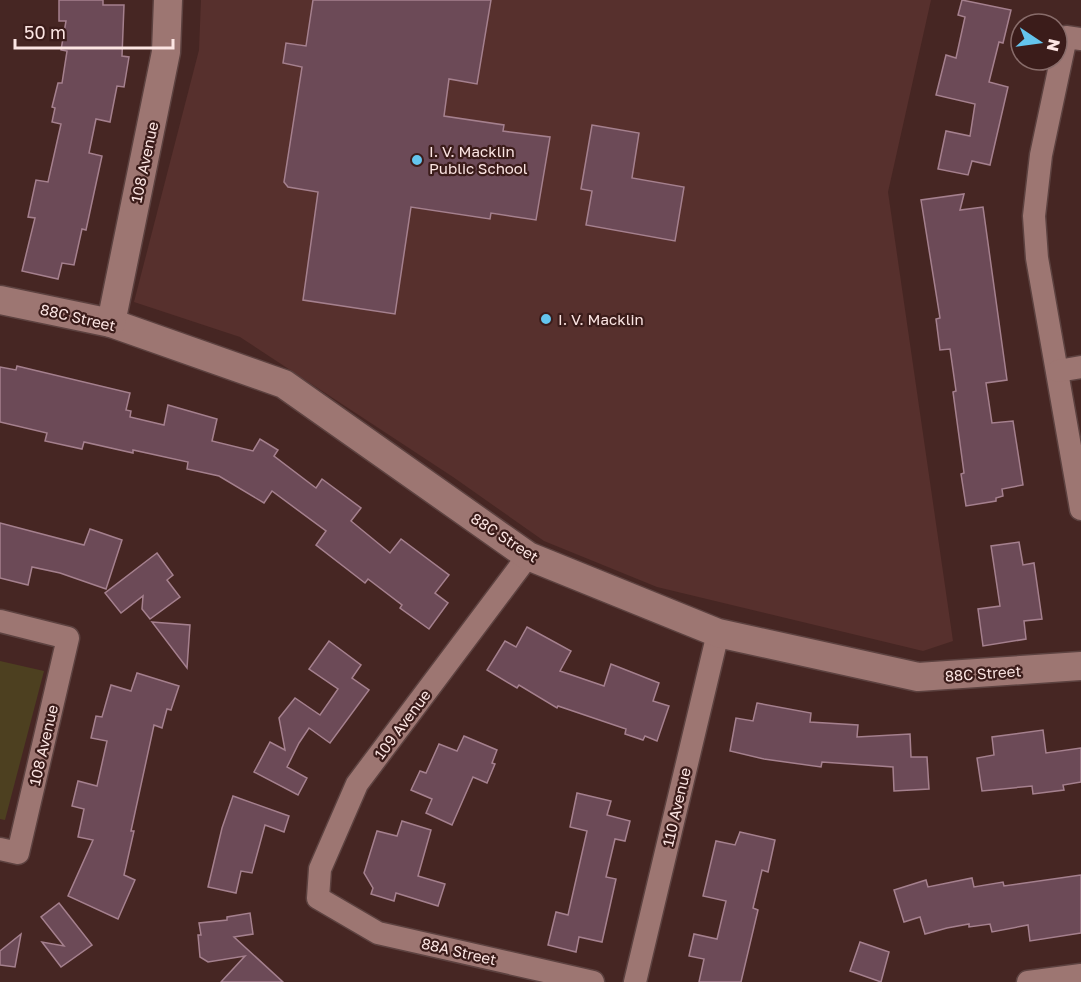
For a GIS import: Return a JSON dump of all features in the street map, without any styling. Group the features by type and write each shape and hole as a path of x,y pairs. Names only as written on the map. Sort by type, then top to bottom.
{"street":[{"name":"108 Avenue","path":"111,323 166,52 168,0"},
{"path":"1081,39 1066,37 1041,155 1034,216 1037,258 1081,509"},
{"name":"88C Street","path":"0,300 111,323 284,384 528,556 718,633 918,677 1081,666"},
{"path":"1058,371 1081,367"},
{"name":"109 Avenue","path":"331,905 318,898 320,869 357,784 528,556"},
{"name":"108 Avenue","path":"0,621 68,638 9,851"},
{"name":"110 Avenue","path":"634,982 718,633"},
{"name":"88A Street","path":"331,905 378,933 593,982"},
{"path":"1028,982 1081,975"}],"shaded area":[{"name":"I. V. Macklin","path":"201,0 931,0 888,192 953,641 923,651 657,587 544,541 453,477 240,337 134,302 199,50"},
{"path":"0,661 44,671 5,820 0,819"}],"building":[{"path":"59,0 103,0 103,5 124,5 122,56 129,57 124,87 117,86 110,122 96,119 89,153 102,156 86,230 82,229 74,265 62,263 58,279 22,271 35,218 28,217 36,180 48,182 61,124 52,122 55,108 52,107 58,83 62,83 67,51 61,50 66,21 59,21"},
{"name":"I. V. Macklin Public School","path":"313,0 491,0 477,84 449,79 444,116 504,125 503,131 550,137 536,220 491,213 490,219 411,207 395,314 303,300 318,192 288,187 284,182 302,67 283,63 286,43 306,46"},
{"path":"962,0 1011,10 1003,43 999,42 989,82 1008,87 990,165 972,161 968,175 938,169 946,131 970,136 975,104 936,95 946,55 956,58 965,17 958,15"},
{"path":"592,125 639,133 632,178 684,187 675,241 586,225 592,191 581,189"},
{"path":"964,194 960,210 983,207 1007,380 986,383 992,423 1013,421 1023,485 1002,489 1003,496 996,498 996,501 966,506 950,349 940,350 936,319 940,318 921,200"},
{"path":"17,366 130,393 126,410 131,411 130,417 164,425 168,405 217,419 212,441 253,451 260,439 278,450 274,456 316,488 322,479 361,508 351,521 390,553 401,539 449,575 435,593 448,603 429,629 400,608 402,605 368,579 365,583 316,545 326,531 272,491 264,503 219,476 187,469 188,462 84,442 82,449 45,441 47,433 0,422 0,367 16,370"},
{"path":"0,523 84,545 90,529 122,540 106,589 60,573 32,567 28,585 0,578"},
{"path":"1019,542 1023,565 1034,563 1042,619 1024,621 1026,639 983,646 978,609 1000,606 991,546"},
{"path":"157,553 173,575 167,580 180,597 150,619 142,609 143,596 121,613 105,593"},
{"path":"152,622 190,625 187,668"},
{"path":"527,627 571,651 560,671 604,686 611,664 659,683 653,701 669,706 657,741 645,736 643,740 625,734 626,729 558,706 557,708 519,685 517,688 487,670 505,641 516,647"},
{"path":"329,641 361,665 352,678 369,690 330,743 309,728 287,767 307,778 298,795 254,772 270,742 285,750 279,718 295,698 320,715 338,689 309,669"},
{"path":"137,673 179,686 171,710 167,709 162,728 154,725 124,875 135,880 118,919 68,896 93,840 78,837 84,809 72,806 78,781 97,786 107,741 91,738 96,716 102,717 111,685 131,691"},
{"path":"757,703 811,713 810,722 858,725 857,737 910,734 911,757 927,757 929,789 894,791 893,767 822,762 821,767 764,759 730,751 736,718 753,721"},
{"path":"1043,730 1046,753 1081,748 1081,782 1063,785 1064,790 1033,794 1032,786 982,791 977,758 994,755 992,737"},
{"path":"464,736 497,750 492,763 495,764 487,783 473,777 452,825 426,813 432,799 411,790 420,771 426,773 439,744 457,751"},
{"path":"577,793 611,801 607,815 630,821 625,841 615,839 606,877 616,879 602,942 579,937 576,952 548,945 556,912 568,915 587,831 570,827"},
{"path":"233,796 289,816 284,832 265,825 252,873 241,871 236,893 208,887 222,828"},
{"path":"402,821 431,830 418,876 445,884 438,906 396,893 394,901 371,894 373,888 364,873 377,831 397,836"},
{"path":"740,832 775,840 768,872 762,870 753,908 758,910 741,982 699,982 704,959 689,956 694,934 717,939 726,901 703,896 716,841 735,845"},
{"path":"1081,875 1081,933 1030,941 1028,925 992,932 990,924 969,927 969,924 925,934 920,917 904,922 894,890 926,880 928,887 972,878 974,887 1003,882 1004,886"},
{"path":"59,903 92,945 61,967 42,942 64,946 41,917"},
{"path":"250,913 253,934 234,937 283,982 221,982 245,956 208,962 200,957 199,923 227,920 227,917"},
{"path":"21,934 15,967 0,965 0,951"},
{"path":"860,942 889,952 881,982 850,971"}],"place":[{"name":"I. V. Macklin Public School","path":"417,160"},
{"name":"I. V. Macklin","path":"546,319"}]}
